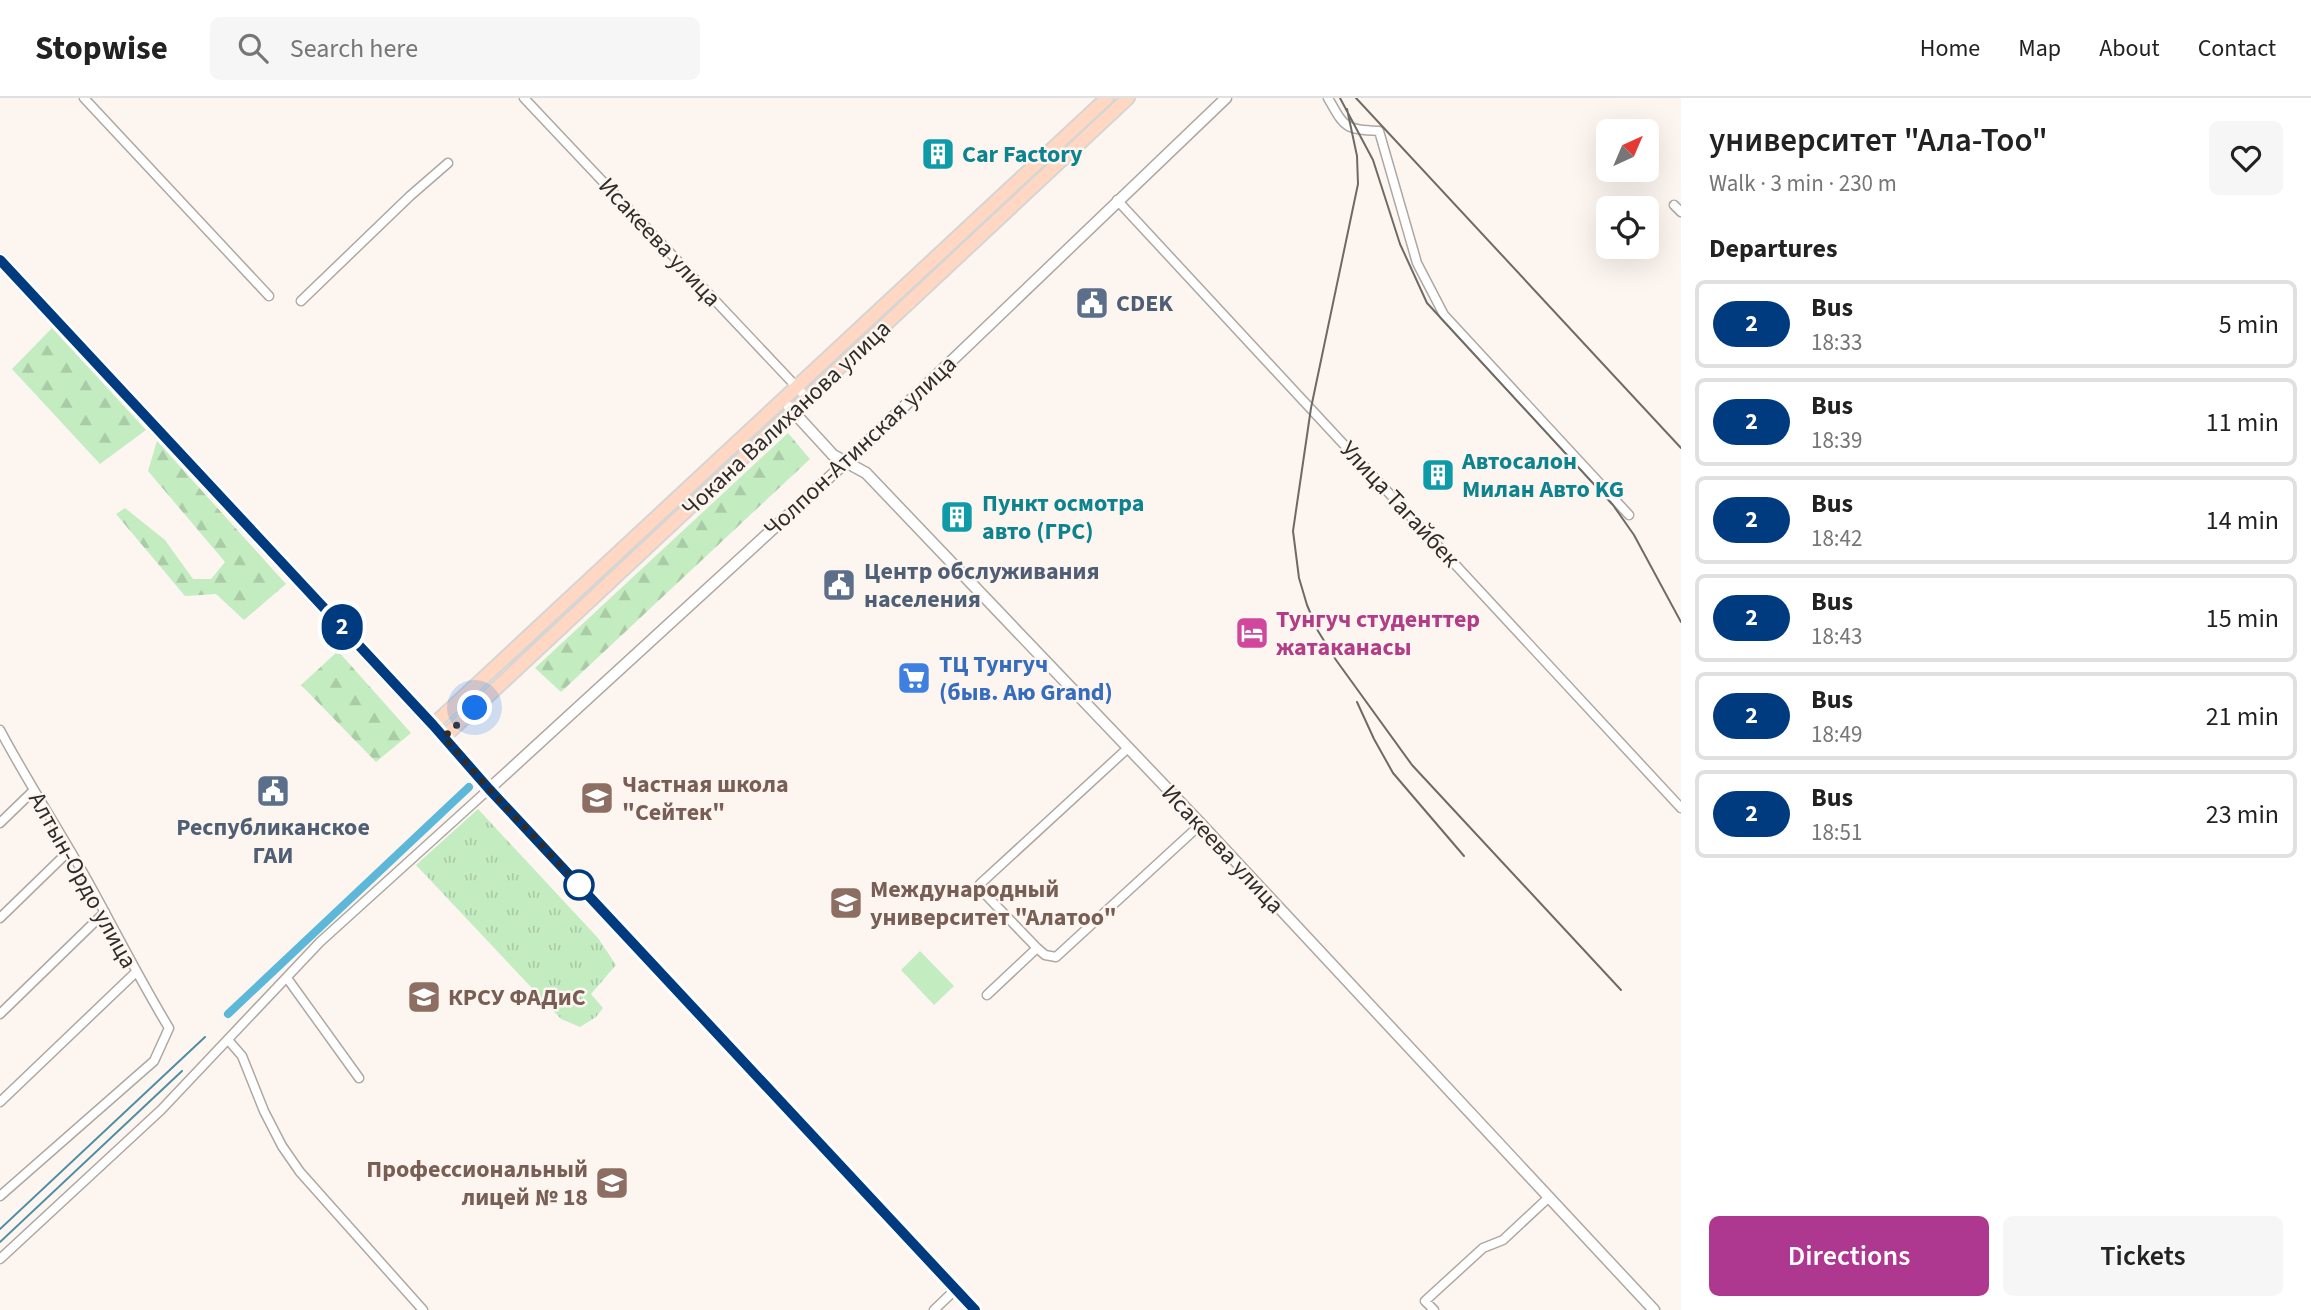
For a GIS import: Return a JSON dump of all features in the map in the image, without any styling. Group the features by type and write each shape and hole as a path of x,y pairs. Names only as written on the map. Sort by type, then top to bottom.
{"main road":[{"name":"Чокана Валиханова улица","path":"433,725 1107,98"},
{"name":"Чокана Валиханова улица","path":"444,737 1128,98"},
{"path":"954,239 965,251"},
{"path":"0,260 975,1310"},
{"path":"633,541 643,551"}],"street":[{"path":"84,98 269,296"},
{"name":"Исакеева улица","path":"524,98 807,398"},
{"name":"Чолпон-Атинская улица","path":"489,789 846,462 1226,98"},
{"path":"1328,98 1343,124 1358,130 1379,131 1417,263 1444,315 1629,515"},
{"path":"301,301 448,163"},
{"name":"Улица Тагайбек","path":"1117,201 1681,808"},
{"path":"1674,205 1681,212"},
{"name":"Исакеева улица","path":"782,400 830,452 866,473 1201,824 1654,1310"},
{"name":"Алтын-Ордо улица","path":"0,730 105,912 135,973 169,1028 154,1061 0,1196"},
{"path":"1128,748 980,884 984,893 1037,948 1045,955 1056,957 1201,824"},
{"path":"0,1259 161,1110 320,942 489,789"},
{"path":"0,823 33,791"},
{"path":"0,918 70,850"},
{"path":"0,1014 105,912"},
{"path":"987,995 1037,948"},
{"path":"0,1102 135,973"},
{"path":"287,978 359,1078"},
{"path":"226,1044 242,1056 264,1111 282,1146 300,1172 423,1310"},
{"path":"1434,1310 1425,1301 1483,1248 1503,1240 1548,1198"},
{"path":"934,1310 956,1289"}],"green space":[{"path":"52,328 146,430 100,464 12,369"},
{"path":"788,433 810,459 561,692 535,668"},
{"path":"157,441 286,584 244,620 216,594 185,596 116,514 125,508 165,540 193,579 211,579 225,562 148,471"},
{"path":"338,651 411,733 376,762 301,685"},
{"path":"478,809 598,938 616,965 591,994 603,1008 596,1017 580,1027 561,1019 416,865"},
{"path":"920,951 954,986 934,1005 901,970"}],"waterway":[{"path":"228,1014 469,787"},
{"path":"0,1229 205,1037"},
{"path":"0,1242 182,1071"}],"railway":[{"path":"1340,98 1373,160 1400,244 1427,303 1613,505 1634,535 1681,622"},
{"path":"1356,98 1681,448"},
{"path":"1347,109 1357,156 1358,184 1311,408 1293,531 1299,578 1307,605 1318,631 1336,660 1412,765 1621,990"},
{"path":"1357,702 1393,773 1464,856"}],"bus line":[{"name":"2","path":"0,260 975,1310"}],"place":[{"name":"Car Factory","path":"938,154"},
{"name":"CDEK","path":"1092,303"},
{"name":"Автосалон Милан Авто KG","path":"1438,475"},
{"name":"Пункт осмотра авто (ГРС)","path":"957,517"},
{"name":"Центр обслуживания населения","path":"839,585"},
{"name":"Тунгуч студенттер жатаканасы","path":"1252,633"},
{"name":"ТЦ Тунгуч (быв. Аю Grand)","path":"914,678"},
{"name":"Республиканское ГАИ","path":"273,791"},
{"name":"Частная школа \"Сейтек\"","path":"597,798"},
{"name":"Международный университет \"Алатоо\"","path":"846,903"},
{"name":"КРСУ ФАДиС","path":"424,997"},
{"name":"Профессиональный лицей № 18","path":"612,1183"}],"route":[{"path":"475,708 444,737 579,885"}]}
